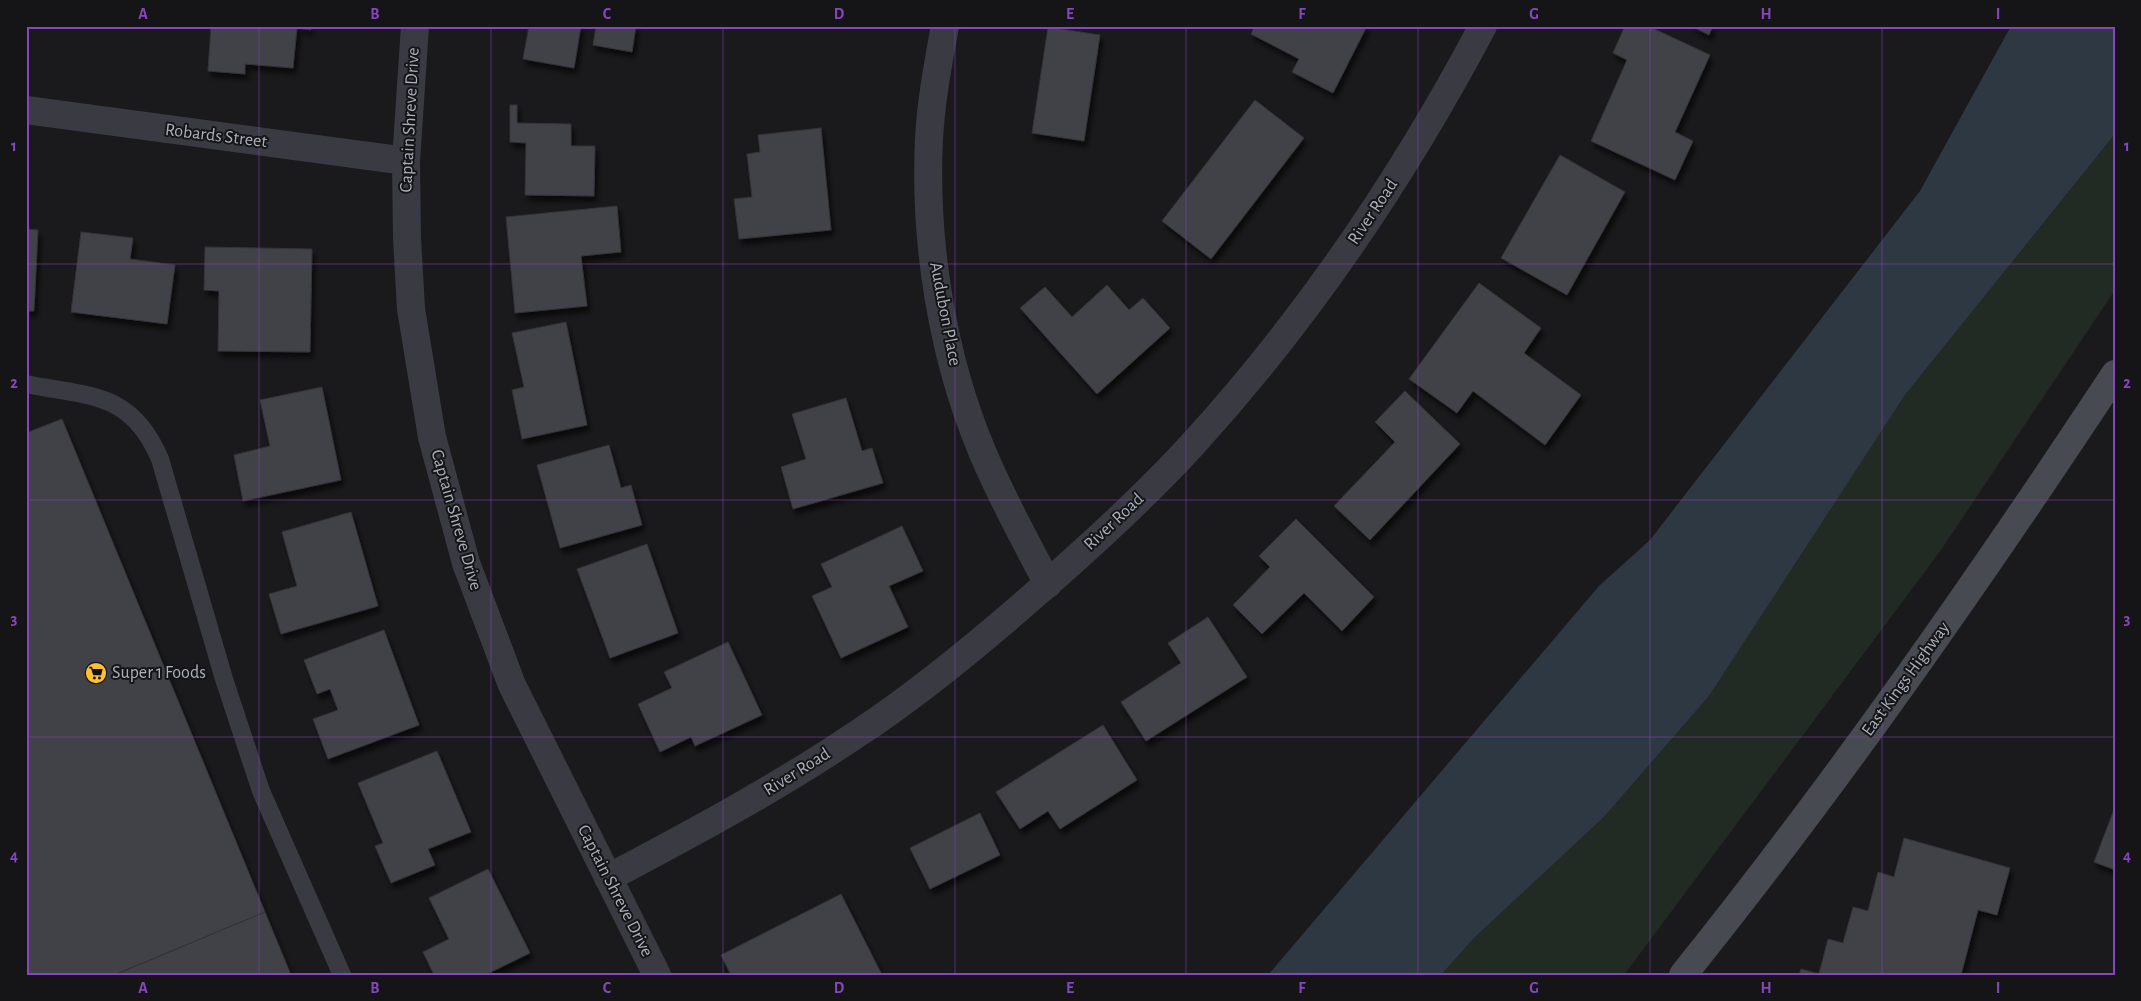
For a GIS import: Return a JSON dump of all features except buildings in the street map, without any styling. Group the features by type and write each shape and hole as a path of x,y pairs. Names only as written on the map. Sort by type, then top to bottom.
{"main road":[{"name":"East Kings Highway","path":"1683,975 1830,784 1950,618 2115,374"}],"street":[{"name":"Captain Shreve Drive","path":"415,26 406,161 407,238 411,309 432,436 466,563 512,685 657,975"},
{"name":"Audubon Place","path":"945,26 933,91 929,187 936,283 945,330 964,402 981,450 1001,496 1048,584"},
{"name":"River Road","path":"608,878 732,813 859,733 979,643 1048,584 1140,499 1192,445 1288,330 1333,270 1403,167 1446,96 1483,26"},
{"name":"Robards Street","path":"26,110 406,161"}],"lane":[{"path":"26,384 112,401 127,411 153,442 160,459 224,679 260,791 342,975"}],"shaded area":[{"path":"2011,26 2115,26 2115,134 1905,395 1709,696 1604,817 1474,938 1441,975 1268,975 1599,586 1650,540 1920,191"},
{"path":"2115,134 2115,290 1941,550 1624,975 1441,975 1474,938 1604,817 1709,696 1905,395"}],"place":[{"name":"Super 1 Foods","path":"96,673"}]}
